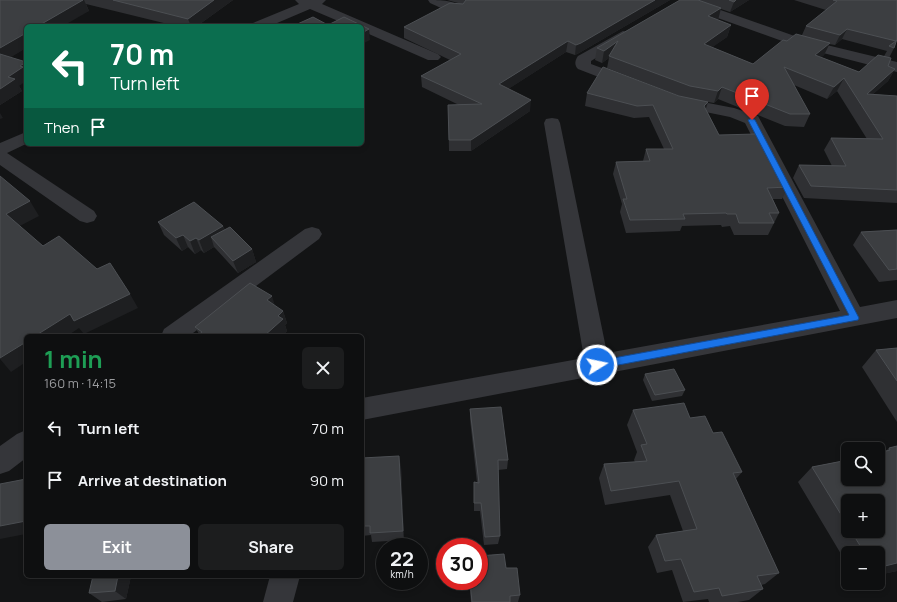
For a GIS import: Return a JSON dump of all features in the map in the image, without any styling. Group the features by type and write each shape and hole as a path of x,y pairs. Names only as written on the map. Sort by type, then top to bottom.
{"street":[{"path":"435,0 458,10"},
{"path":"262,24 310,1 361,24"},
{"path":"680,2 801,43 897,67"},
{"path":"364,26 433,57"},
{"path":"636,28 583,59 583,66 639,88"},
{"path":"660,96 682,104 734,113 752,120 854,318"},
{"path":"552,123 597,365"},
{"path":"0,150 24,138"},
{"path":"0,157 87,216"},
{"path":"175,334 312,234"},
{"path":"364,409 897,309"},
{"path":"0,462 24,444"},
{"path":"278,602 284,578"}],"building":[{"path":"0,0 83,0 41,24 24,24 24,34 0,48"},
{"path":"113,0 214,0 188,19"},
{"path":"466,0 655,0 581,43 576,45 568,41 499,84 531,100 471,140 449,140 448,105 482,104 421,76 461,54 404,27 450,3 463,4"},
{"path":"680,0 698,0 721,8 708,16 731,25 704,44 753,64 783,40 787,41 796,34 830,43 815,55 859,72 878,55 891,58 888,66 895,69 867,94 897,96 897,190 811,186 799,165 846,166 831,138 883,139 844,78 834,87 784,67 810,114 790,114 722,87 718,91 690,86 609,56 618,41 604,51 597,48"},
{"path":"833,0 897,0 897,39 894,48 889,46 896,41 847,29 840,35 806,26 837,1"},
{"path":"313,17 326,24 297,24"},
{"path":"344,17 359,24 330,24"},
{"path":"364,27 369,29 364,32"},
{"path":"0,54 24,61 24,63 20,66 23,67 8,77 15,79 0,89"},
{"path":"603,67 679,96 708,102 704,106 719,135 756,134 773,165 777,165 788,187 767,188 779,213 769,213 774,223 739,223 736,214 726,213 683,214 685,219 630,220 623,199 627,199 616,162 650,161 646,149 673,149 653,105 637,106 587,93"},
{"path":"0,176 30,201 6,214 43,246 59,236 97,269 110,263 130,294 74,321 70,314 38,334 24,334 24,343 0,358"},
{"path":"194,202 223,226 199,240 196,238 190,241 183,235 176,238 158,222"},
{"path":"230,227 252,249 233,261 211,237"},
{"path":"897,230 897,269 889,270 861,232"},
{"path":"250,283 272,296 267,300 283,311 278,316 283,319 266,334 200,334 202,332 195,327"},
{"path":"897,348 897,381 876,350"},
{"path":"674,369 685,390 655,395 645,374"},
{"path":"684,403 690,418 705,416 713,433 722,432 742,472 733,473 779,573 757,576 763,589 722,596 719,588 694,592 681,559 665,561 656,535 697,529 679,481 611,491 604,464 647,461 641,445 647,444 633,410"},
{"path":"501,407 508,460 498,460 500,536 485,537 481,503 474,503 474,482 479,483 470,409"},
{"path":"897,446 897,563 885,566 885,546 860,546 855,538 885,538 885,494 841,494 841,515 812,467 841,461 841,486 885,486 885,451 890,450 889,448"},
{"path":"399,456 403,531 370,533 370,526 364,526 364,458"},
{"path":"24,479 24,521 0,526 0,484"},
{"path":"504,554 506,568 517,568 520,595 510,596 510,602 472,602 471,590 488,590 488,555"},
{"path":"93,578 118,578 115,591 89,593"}],"route":[{"path":"597,365 854,318 752,120"}]}
